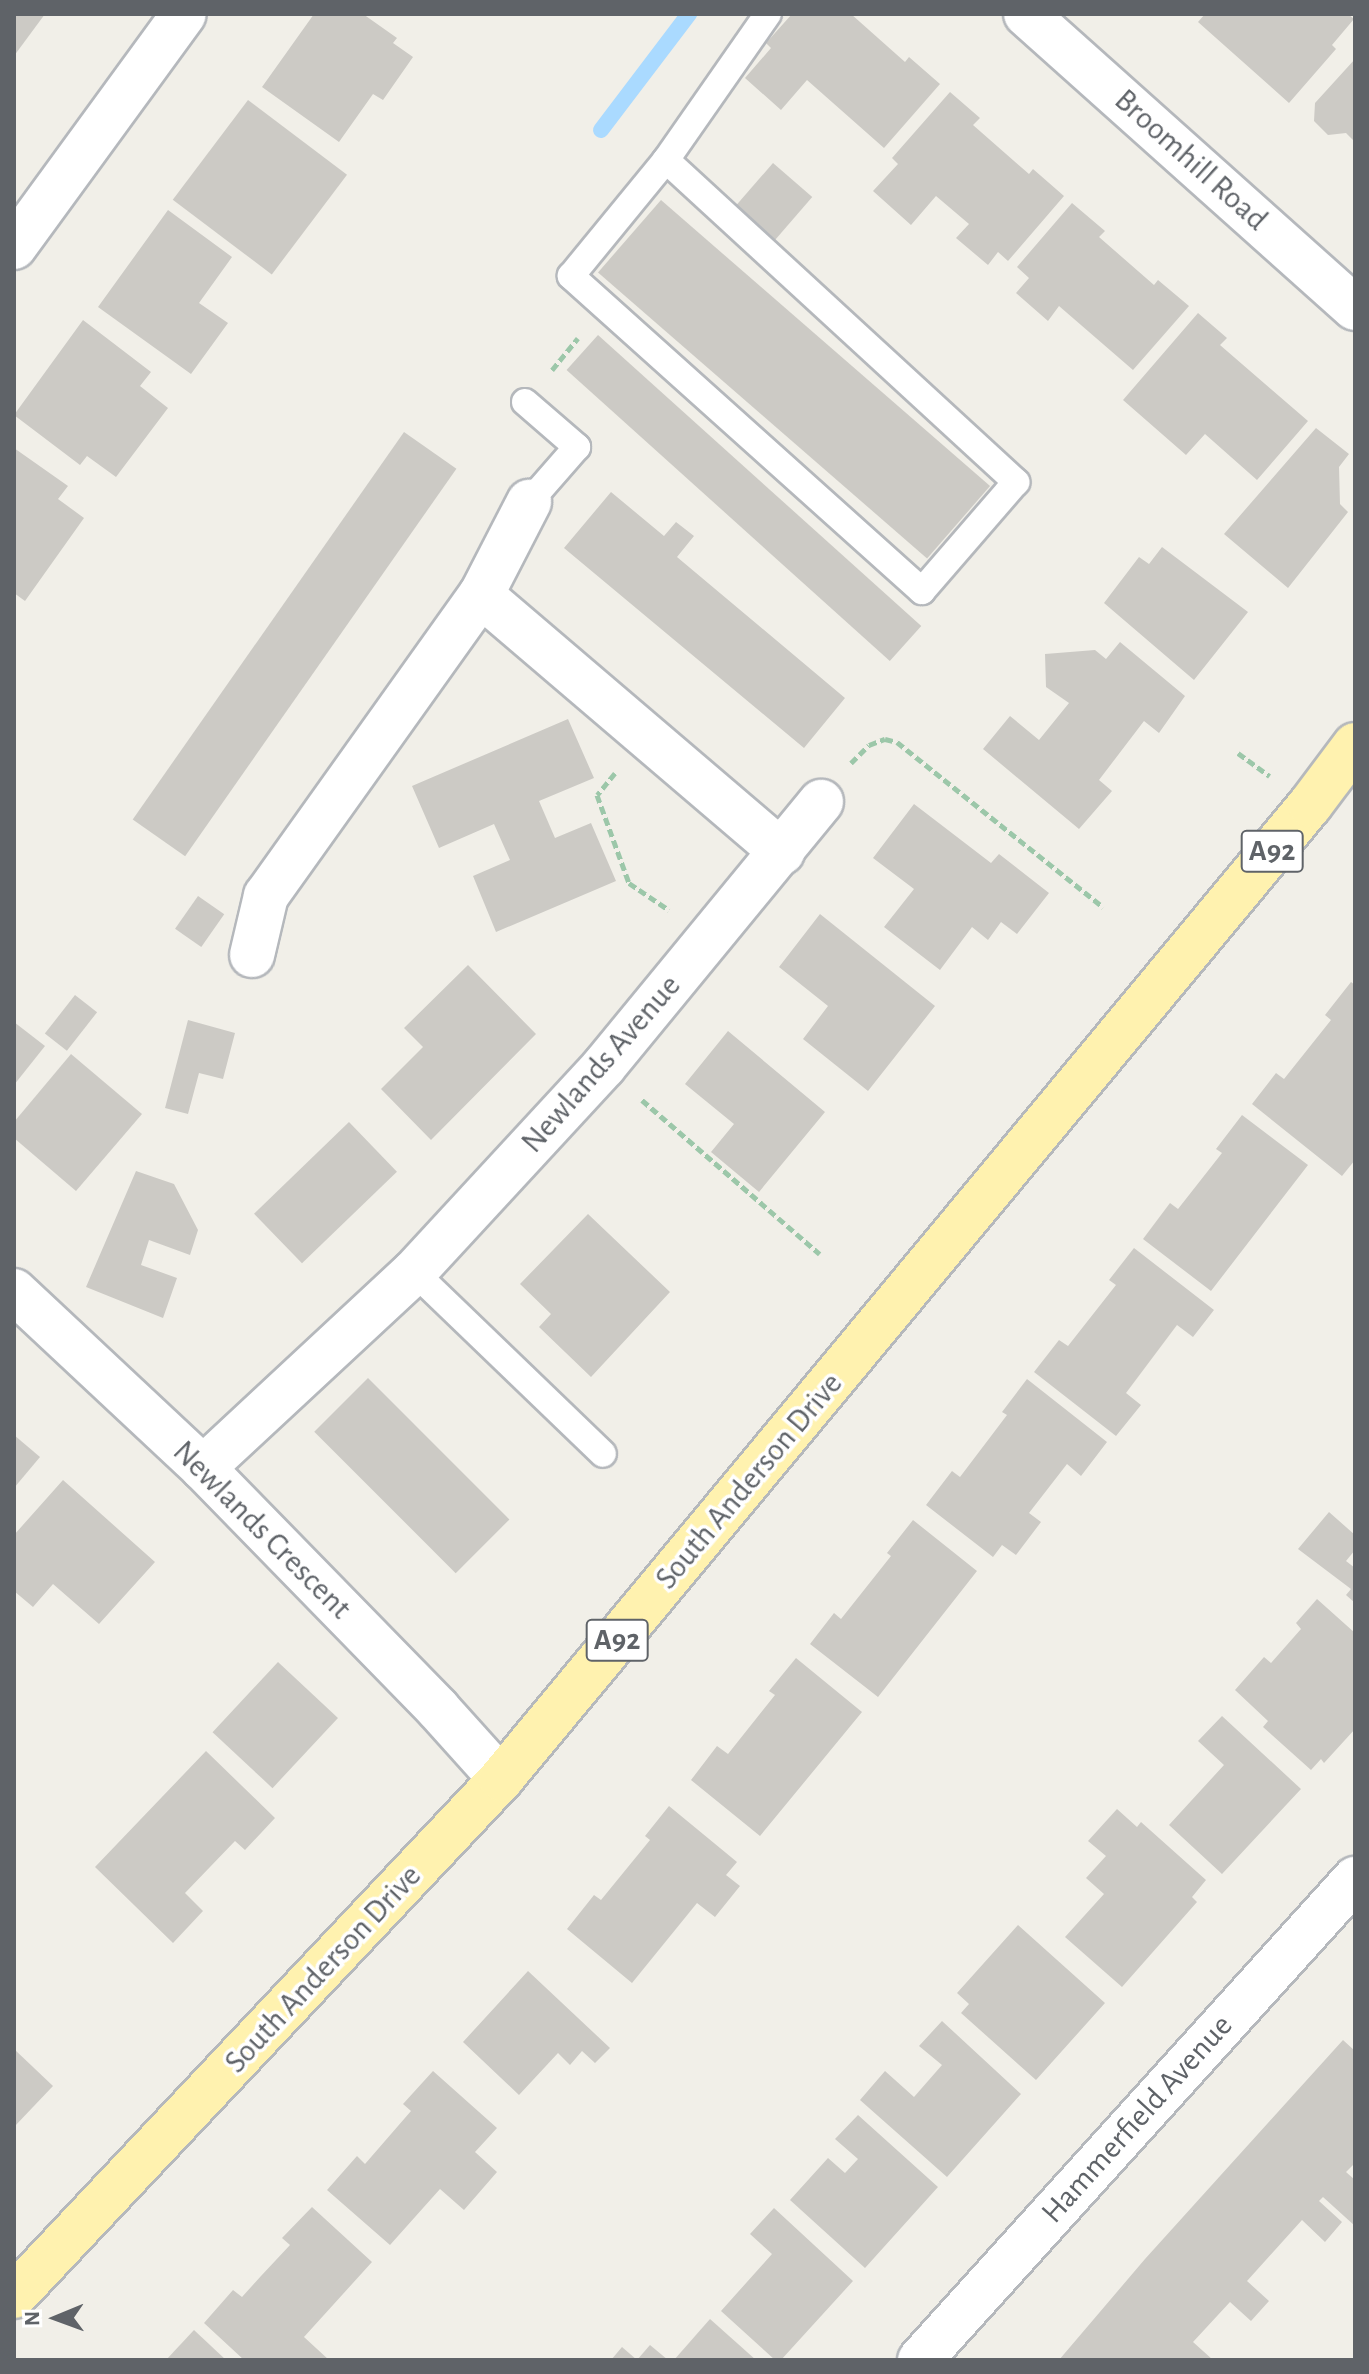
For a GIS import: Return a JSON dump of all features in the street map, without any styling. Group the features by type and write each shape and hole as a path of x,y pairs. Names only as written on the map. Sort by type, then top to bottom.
{"main road":[{"name":"South Anderson Drive","path":"14,2296 501,1779 1310,805 1355,745"}],"street":[{"path":"14,247 184,14"},
{"name":"Broomhill Road","path":"1026,14 1355,308"},
{"path":"252,955 266,896 481,595 529,502"},
{"path":"481,595 782,852"},
{"name":"Newlands Avenue","path":"203,1468 414,1272 604,1066 821,802"},
{"name":"Newlands Crescent","path":"14,1291 203,1468 438,1709 501,1779"},
{"name":"Hammerfield Avenue","path":"923,2359 1355,1879"}],"lane":[{"path":"666,160 1016,482 922,591 571,276 666,160 768,14"},
{"path":"525,402 577,447 529,502"},
{"path":"414,1272 603,1454"}],"path":[{"path":"525,402 605,306"},
{"path":"646,735 597,795 629,883 710,939"},
{"path":"821,802 869,745 885,739 897,742 1103,907"},
{"path":"604,1066 820,1254"}],"building":[{"path":"14,14 45,14 14,56"},
{"path":"314,14 363,14 397,38 393,43 413,57 383,100 373,94 339,142 262,87"},
{"path":"792,14 851,14 905,62 909,57 940,84 884,148 807,80 781,110 745,78 771,48 766,43"},
{"path":"1205,14 1348,14 1354,19 1332,45 1336,49 1289,103 1198,22"},
{"path":"1355,59 1355,142 1346,133 1328,135 1314,121 1315,103"},
{"path":"950,92 980,118 973,125 1029,174 1033,169 1064,196 1008,261 998,252 988,265 956,238 969,224 936,196 911,225 873,191 898,164 892,158"},
{"path":"248,100 347,175 272,274 173,200"},
{"path":"773,163 812,197 773,242 734,208"},
{"path":"661,200 990,486 927,558 598,272"},
{"path":"1072,203 1105,231 1099,237 1154,285 1158,280 1189,306 1133,370 1059,306 1048,321 1016,293 1029,278 1017,267"},
{"path":"168,210 232,257 199,303 228,323 191,374 98,307"},
{"path":"1198,313 1227,338 1220,345 1308,421 1257,480 1205,434 1186,455 1123,400"},
{"path":"83,320 151,372 140,386 168,408 116,477 87,456 80,465 14,415"},
{"path":"598,335 921,626 890,661 567,370"},
{"path":"1316,428 1349,454 1339,467 1340,504 1348,512 1288,588 1224,534"},
{"path":"404,432 456,469 185,856 133,819"},
{"path":"14,448 68,486 58,499 84,518 25,601 14,593"},
{"path":"611,492 664,536 676,522 694,536 677,557 845,698 804,748 564,548"},
{"path":"1162,547 1248,612 1194,680 1104,603 1139,557 1149,564"},
{"path":"1120,642 1185,696 1159,733 1144,721 1099,780 1112,791 1079,829 983,749 1010,716 1039,740 1069,703 1046,687 1045,654 1095,650 1106,659"},
{"path":"568,719 594,778 539,801 555,838 591,823 616,881 496,932 473,876 510,860 494,824 439,848 412,786"},
{"path":"914,804 991,863 999,854 1049,893 1017,934 1001,922 988,940 972,927 940,970 884,927 914,889 873,858"},
{"path":"198,896 224,914 201,947 175,929"},
{"path":"820,914 935,1006 868,1091 803,1039 828,1006 779,967"},
{"path":"468,965 536,1034 431,1140 381,1089 423,1047 404,1028"},
{"path":"1351,982 1355,985 1355,1160 1342,1176 1252,1104 1276,1073 1284,1079 1331,1020 1325,1015"},
{"path":"75,995 97,1012 67,1051 45,1034"},
{"path":"188,1020 235,1033 223,1079 199,1073 188,1114 165,1108"},
{"path":"14,1022 45,1046 14,1085"},
{"path":"728,1031 825,1112 759,1192 711,1152 734,1124 685,1084"},
{"path":"71,1054 142,1114 76,1191 14,1138 14,1122"},
{"path":"1242,1115 1308,1165 1211,1291 1143,1239 1170,1203 1178,1209 1222,1153 1216,1149"},
{"path":"349,1122 397,1172 302,1263 254,1214"},
{"path":"136,1171 174,1184 198,1230 190,1255 149,1240 141,1265 177,1278 163,1318 86,1287"},
{"path":"588,1214 670,1292 591,1377 539,1327 551,1314 520,1284"},
{"path":"1134,1248 1214,1310 1193,1337 1177,1325 1126,1393 1141,1405 1116,1436 1034,1372 1059,1340 1068,1346 1116,1285 1109,1280"},
{"path":"368,1378 509,1519 456,1573 314,1432"},
{"path":"1027,1379 1107,1442 1081,1476 1067,1464 1029,1513 1041,1522 1016,1555 1002,1545 993,1557 926,1505 952,1471 960,1477 1007,1415 1002,1412"},
{"path":"14,1435 40,1457 14,1488"},
{"path":"63,1480 155,1562 99,1624 53,1584 33,1607 14,1591 14,1535"},
{"path":"1329,1512 1355,1535 1355,1550 1346,1561 1355,1568 1355,1603 1346,1595 1351,1589 1298,1549"},
{"path":"913,1520 977,1571 878,1697 810,1644 834,1613 841,1619 891,1556 887,1553"},
{"path":"1317,1599 1355,1633 1355,1729 1324,1763 1321,1759 1311,1770 1263,1727 1268,1721 1235,1690 1264,1657 1271,1663 1301,1629 1296,1623"},
{"path":"796,1658 862,1712 760,1836 691,1780 717,1746 728,1754 775,1695 769,1691"},
{"path":"278,1662 338,1718 272,1788 213,1732"},
{"path":"1222,1716 1301,1789 1222,1874 1169,1825 1224,1765 1198,1741"},
{"path":"206,1751 275,1818 245,1850 235,1841 185,1893 203,1911 173,1943 95,1867"},
{"path":"669,1806 737,1862 726,1875 740,1886 715,1917 697,1903 632,1983 567,1929 594,1895 601,1900 650,1840 645,1836"},
{"path":"1117,1809 1137,1827 1141,1822 1206,1880 1192,1897 1197,1902 1122,1987 1065,1937 1104,1894 1086,1878 1106,1856 1088,1841"},
{"path":"1018,1925 1105,2003 1036,2080 961,2013 969,2004 957,1993"},
{"path":"528,1971 610,2048 595,2063 582,2051 570,2065 558,2053 519,2095 463,2042"},
{"path":"942,2021 1021,2094 947,2177 860,2100 885,2071 914,2097 942,2065 919,2046"},
{"path":"1343,2040 1355,2051 1355,2163 1346,2172 1355,2180 1355,2226 1323,2197 1319,2201 1342,2222 1325,2242 1302,2220 1247,2281 1269,2301 1251,2321 1230,2302 1193,2342 1213,2360 1059,2360 1145,2259"},
{"path":"14,2049 53,2086 14,2127"},
{"path":"433,2071 497,2128 475,2152 497,2172 464,2210 440,2189 390,2245 327,2190 357,2156 365,2164 411,2111 403,2104"},
{"path":"858,2115 938,2187 865,2268 790,2200 828,2158 845,2173 858,2159 835,2139"},
{"path":"312,2207 372,2262 304,2337 329,2360 244,2360 204,2323 233,2290 242,2297 290,2245 282,2238"},
{"path":"774,2208 853,2281 781,2360 775,2360 721,2311 772,2254 750,2234"},
{"path":"710,2319 756,2360 674,2360"},
{"path":"194,2330 226,2360 166,2360"},
{"path":"650,2345 668,2360 637,2360"},
{"path":"622,2347 637,2360 611,2360"}],"waterway":[{"path":"601,130 689,14"}]}
